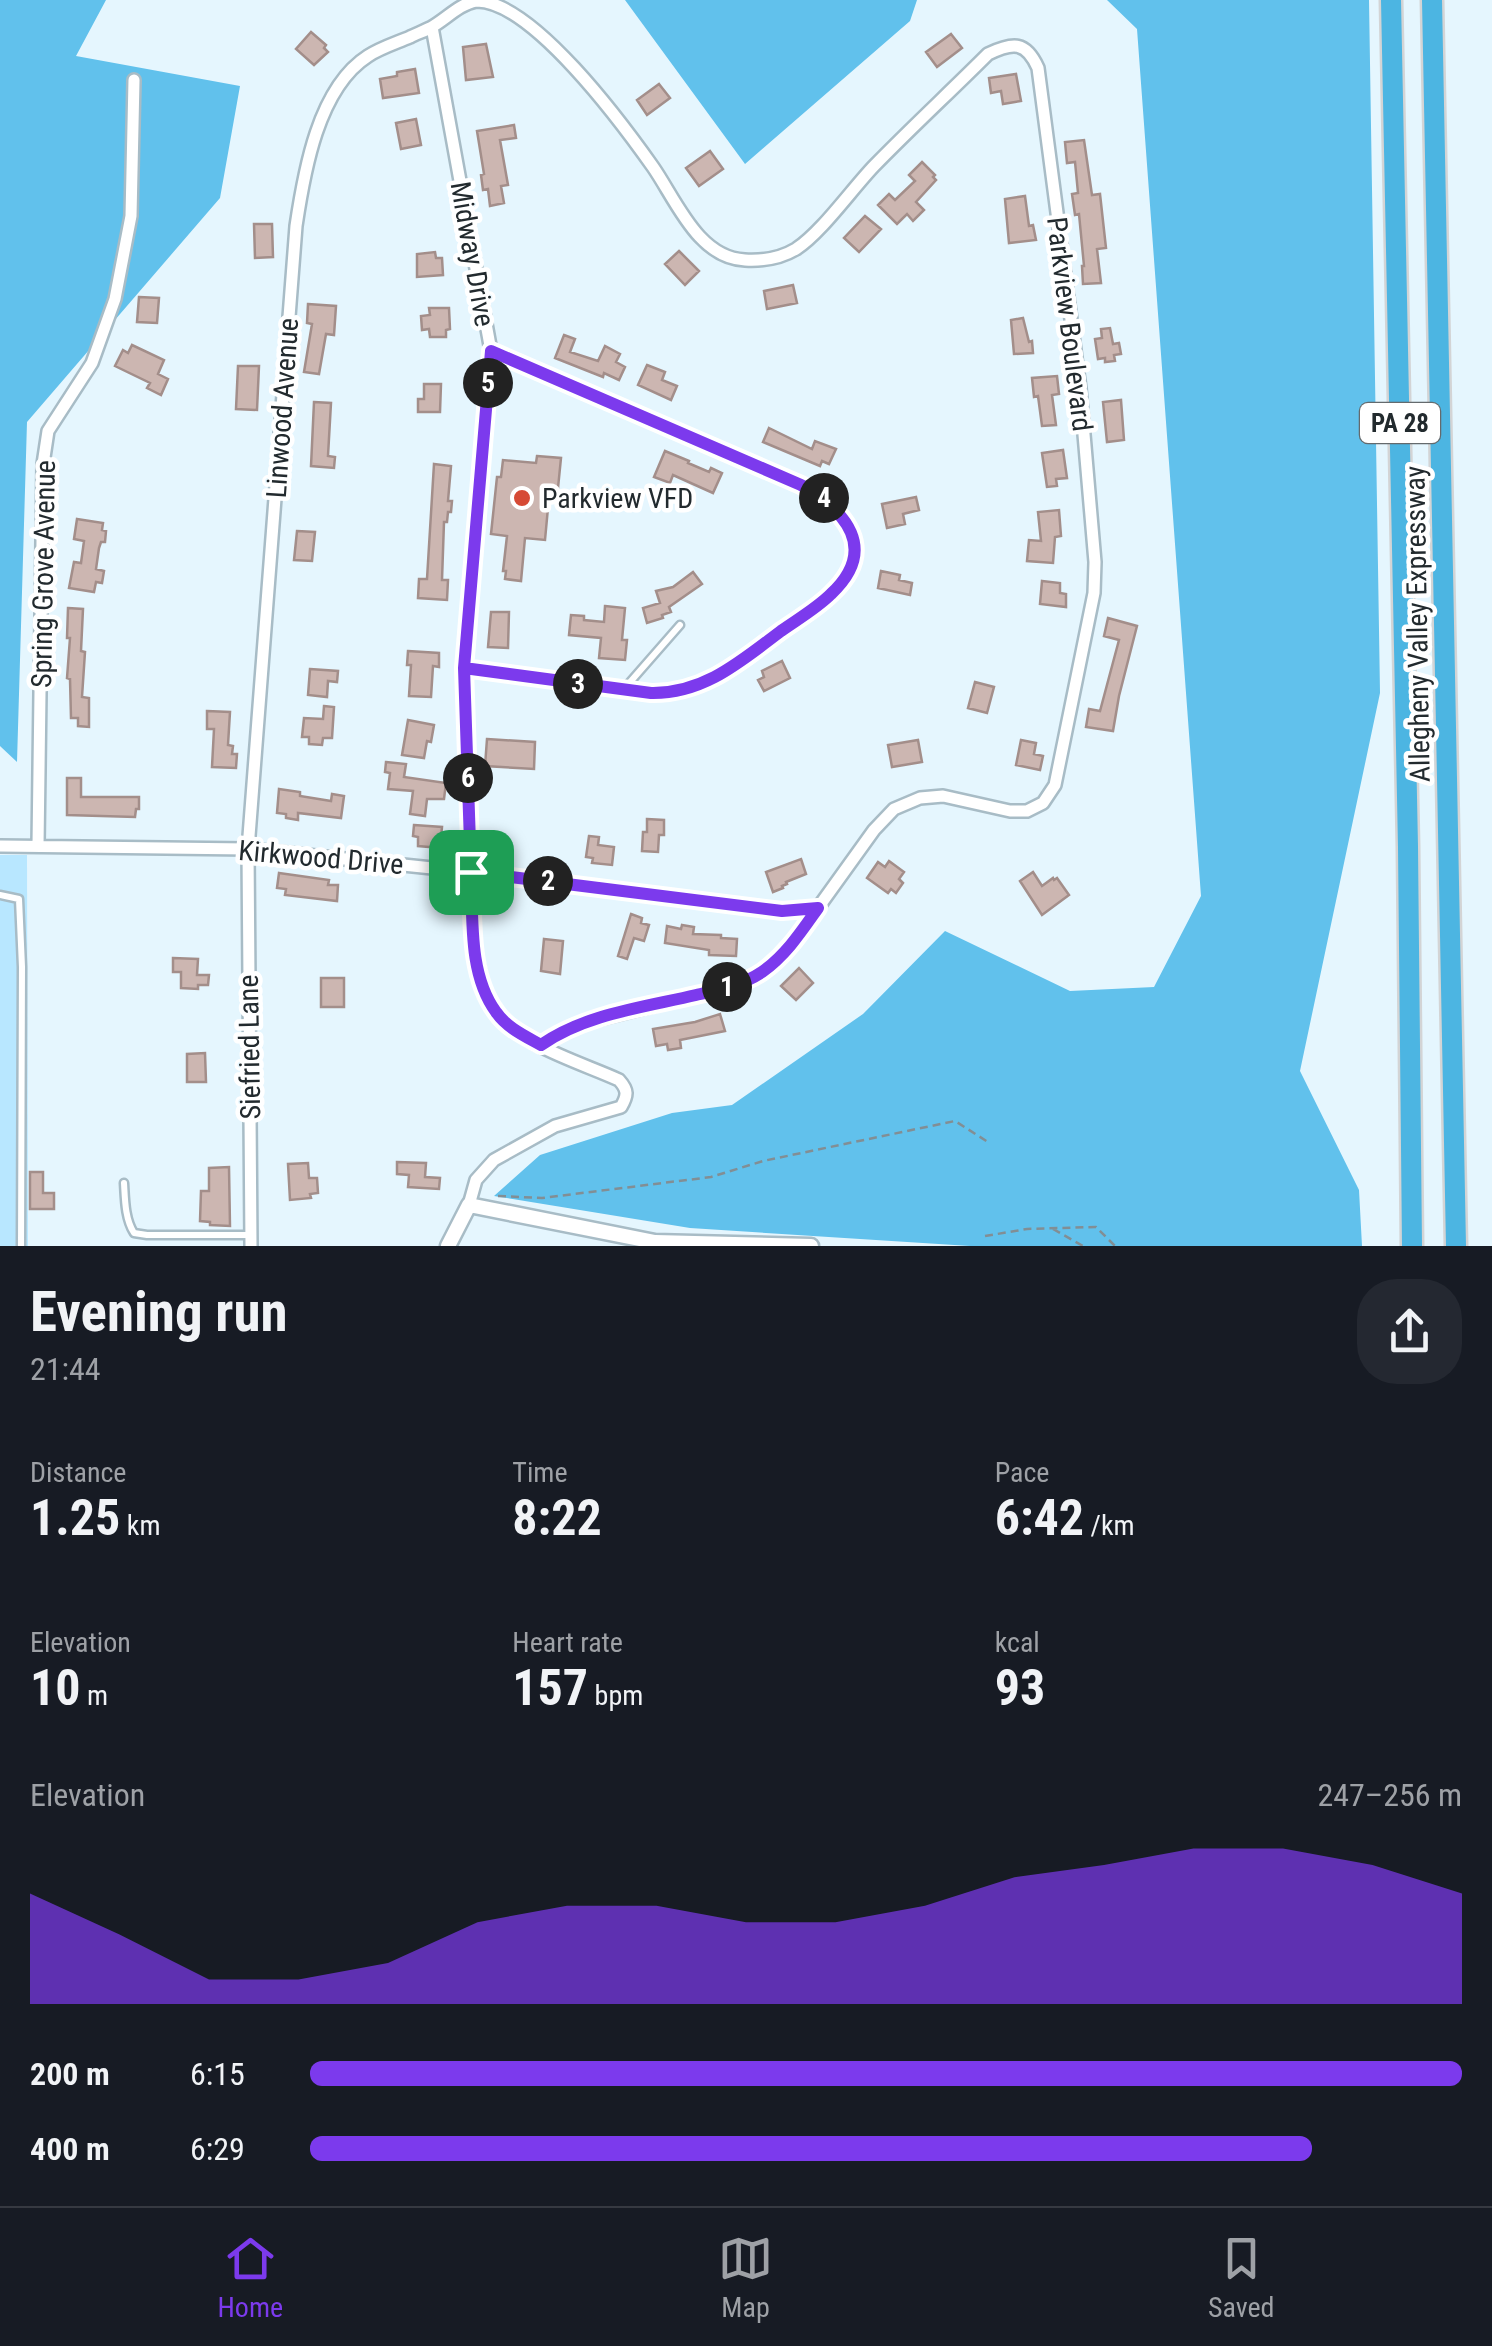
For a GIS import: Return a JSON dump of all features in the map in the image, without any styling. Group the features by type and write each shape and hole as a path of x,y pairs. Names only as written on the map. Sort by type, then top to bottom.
{"highway":[{"name":"Allegheny Valley Expressway","path":"1391,0 1412,1246"},
{"name":"Allegheny Valley Expressway","path":"1432,0 1456,1246"},
{"path":"1447,1246 1454,1134"}],"street":[{"name":"Parkview Boulevard","path":"432,27 475,1 492,0 539,27 563,49 607,104 691,226 712,248 728,258 744,260 782,256 800,246 874,166 988,54 1006,45 1020,46 1032,55 1038,68 1080,388 1095,562 1094,593 1055,786 1043,803 1027,811 1010,811 944,796 920,798 894,810 874,830 787,951 759,974 730,987 596,1020 556,1034 541,1045"},
{"name":"Midway Drive","path":"432,27 491,351 464,668 474,944 482,982 496,1012 516,1032 619,1080 626,1087 627,1097 621,1107 555,1126 494,1160 476,1180 468,1205"},
{"name":"Linwood Avenue","path":"248,849 303,177 332,96 349,72 368,56 432,27"},
{"name":"Spring Grove Avenue","path":"38,846 43,464 48,432 92,363 115,299 131,216 134,80"},
{"path":"464,668 624,690 672,693 697,686 722,673 832,594 849,573 854,552 852,532 843,516 826,499 801,485 491,351"},
{"name":"Kirkwood Drive","path":"0,846 248,849 782,911 818,908"},
{"name":"Siefried Lane","path":"248,849 251,1240"},
{"path":"448,1246 468,1205 654,1244 811,1246"}],"lane":[{"path":"624,690 680,625"},
{"path":"0,895 19,899 22,1246"},
{"path":"124,1183 134,1233 251,1240"}],"path":[{"path":"468,1205 491,1196 542,1198 711,1177 762,1161 955,1120 988,1142"},
{"path":"1052,1228 1082,1246"},
{"path":"984,1236 1027,1229 1096,1228 1114,1246"}],"shaded area":[{"path":"0,0 106,0 76,56 240,86 220,198 27,422 17,762 0,746"},
{"path":"625,0 917,0 910,21 745,164"},
{"path":"1107,0 1369,0 1380,693 1300,1071 1359,1190 1362,1246 970,1246 690,1228 494,1196 540,1155 672,1113 732,1105 863,1014 945,931 1070,991 1154,987 1201,896 1137,29"},
{"path":"0,855 27,855 28,1246 0,1246"}],"building":[{"path":"311,32 326,45 328,52 314,65 296,49"},
{"path":"951,34 962,48 937,67 926,52"},
{"path":"486,44 493,77 466,80 463,47"},
{"path":"415,69 419,93 383,98 380,79"},
{"path":"1016,74 1021,101 1003,104 1001,91 991,93 989,78"},
{"path":"659,84 670,98 647,115 637,100"},
{"path":"416,119 421,145 401,149 396,123"},
{"path":"514,125 516,138 500,140 508,185 501,186 504,203 490,206 488,189 483,190 477,131"},
{"path":"1084,140 1092,195 1100,194 1106,248 1097,249 1101,283 1083,284 1079,214 1075,215 1072,194 1078,193 1075,162 1067,163 1065,142"},
{"path":"710,151 723,169 699,186 686,168"},
{"path":"922,162 936,180 916,202 924,210 913,221 907,214 897,224 878,205 889,194 895,200 915,181 909,175"},
{"path":"1025,196 1029,226 1033,225 1036,240 1009,243 1005,199"},
{"path":"865,216 881,229 859,252 844,238"},
{"path":"254,224 272,224 273,257 255,258"},
{"path":"679,251 699,271 685,285 665,264"},
{"path":"435,252 436,258 442,258 443,275 417,277 417,254"},
{"path":"793,285 797,303 767,309 764,291"},
{"path":"139,297 159,298 157,323 137,322"},
{"path":"308,304 336,306 334,335 326,334 319,374 304,372 312,324 307,323"},
{"path":"429,308 449,308 450,329 446,330 446,337 430,337 429,329 422,330 421,316 430,315"},
{"path":"1023,318 1033,353 1014,354 1011,320"},
{"path":"1110,328 1113,344 1119,343 1121,354 1114,355 1115,361 1105,362 1105,358 1098,359 1095,339 1102,338 1101,329"},
{"path":"564,335 575,339 570,352 598,361 605,346 620,354 616,362 625,367 619,380 555,358"},
{"path":"132,345 164,360 158,374 168,379 161,395 147,388 150,383 115,366 123,350 128,353"},
{"path":"647,365 665,372 662,380 677,386 671,400 638,385"},
{"path":"238,366 259,366 257,410 236,409"},
{"path":"1057,376 1059,394 1052,395 1056,425 1042,426 1032,378"},
{"path":"424,384 441,384 440,412 418,412 418,399 424,399"},
{"path":"1121,400 1124,440 1107,442 1103,402"},
{"path":"314,402 331,403 328,456 335,457 334,468 311,466"},
{"path":"769,428 812,449 815,441 836,449 829,464 822,461 820,466 763,442"},
{"path":"1063,450 1067,478 1056,479 1057,486 1047,487 1042,453"},
{"path":"665,451 709,472 711,468 722,473 713,493 673,475 670,483 654,477"},
{"name":"Parkview VFD","path":"537,456 561,458 557,498 549,497 545,540 525,538 521,581 505,579 507,536 491,534 497,477 501,477 503,460 536,463"},
{"path":"434,464 451,466 448,501 452,501 444,522 442,580 448,580 447,600 418,598 419,579 427,579"},
{"path":"916,497 919,510 903,514 905,524 887,528 882,504"},
{"path":"1059,510 1061,536 1055,537 1053,563 1027,561 1029,540 1041,541 1038,512"},
{"path":"77,519 103,523 102,530 106,531 96,569 104,571 102,583 96,582 94,592 69,588 74,562 81,563 84,541 74,539"},
{"path":"297,531 315,532 312,561 294,560"},
{"path":"881,571 900,575 899,580 912,583 910,595 878,588"},
{"path":"693,572 702,584 669,607 671,612 663,618 647,623 643,608 660,603 656,591 673,587"},
{"path":"1042,581 1060,583 1060,593 1066,594 1066,607 1040,604"},
{"path":"605,606 625,608 625,660 599,658 601,638 569,635 571,615 604,622"},
{"path":"68,608 83,609 82,697 89,698 89,727 78,726 78,718 71,718"},
{"path":"491,612 509,612 508,648 488,647"},
{"path":"1108,618 1137,626 1113,731 1086,727 1089,709 1100,711 1119,640 1104,636"},
{"path":"408,651 439,653 439,667 433,666 431,697 409,696"},
{"path":"782,661 790,678 764,691 758,680 764,677 762,671"},
{"path":"310,669 338,671 337,682 328,681 327,697 308,695"},
{"path":"975,682 994,687 987,713 968,708"},
{"path":"324,706 334,707 332,738 323,738 322,745 309,744 309,737 302,737 304,718 323,719"},
{"path":"207,711 230,712 228,745 233,746 232,754 237,754 236,768 212,767 214,729 207,729"},
{"path":"408,720 434,725 424,758 402,755"},
{"path":"487,739 535,742 534,769 485,766"},
{"path":"918,740 922,762 892,767 888,745"},
{"path":"1021,740 1036,743 1034,754 1043,756 1040,770 1016,765"},
{"path":"386,762 406,764 404,777 446,783 444,799 427,799 425,816 410,814 413,791 388,789 390,773 385,772"},
{"path":"67,778 81,778 81,797 139,797 135,817 67,815"},
{"path":"279,789 331,801 332,794 344,796 341,818 298,813 298,820 286,818 286,814 277,813"},
{"path":"647,819 664,820 658,852 642,851"},
{"path":"414,825 442,827 440,848 418,846 418,837 413,836"},
{"path":"589,836 599,837 598,845 614,847 612,865 592,863 593,858 586,857"},
{"path":"801,859 806,874 773,892 766,872"},
{"path":"889,861 904,872 896,893 891,889 888,893 867,878 878,862 885,867"},
{"path":"1033,872 1042,886 1057,878 1069,895 1042,915 1020,881"},
{"path":"279,873 329,880 328,885 338,885 337,901 285,895 286,889 277,888"},
{"path":"631,914 649,925 644,941 634,938 627,959 618,956"},
{"path":"682,925 694,927 693,934 737,939 736,956 709,955 709,950 665,943 667,926 681,929"},
{"path":"544,939 563,941 560,974 541,971"},
{"path":"173,958 198,959 197,975 209,975 208,985 181,988 181,972 173,972"},
{"path":"799,968 813,983 796,1000 781,986"},
{"path":"321,978 344,978 344,1007 321,1007"},
{"path":"720,1014 725,1031 680,1040 681,1048 668,1050 667,1044 656,1046 653,1029"},
{"path":"205,1053 206,1082 187,1082 187,1054"},
{"path":"397,1162 426,1163 425,1177 440,1178 439,1189 408,1187 409,1175 397,1174"},
{"path":"308,1163 309,1178 317,1178 318,1193 310,1194 311,1198 290,1200 288,1164"},
{"path":"229,1167 230,1226 200,1221 201,1191 209,1191 209,1168"},
{"path":"30,1172 43,1172 43,1193 54,1193 54,1209 30,1209"}],"place":[{"name":"Parkview VFD","path":"522,498"}],"route":[{"path":"471,872 467,770 464,668 491,351 801,485 826,499 843,516 852,532 854,552 849,573 832,594 722,673 697,686 672,693 651,693 464,668 471,872 782,911 818,908 787,951 759,974 730,987 596,1020 556,1034 541,1045 516,1032 496,1012 482,982 474,944 471,872"}]}
